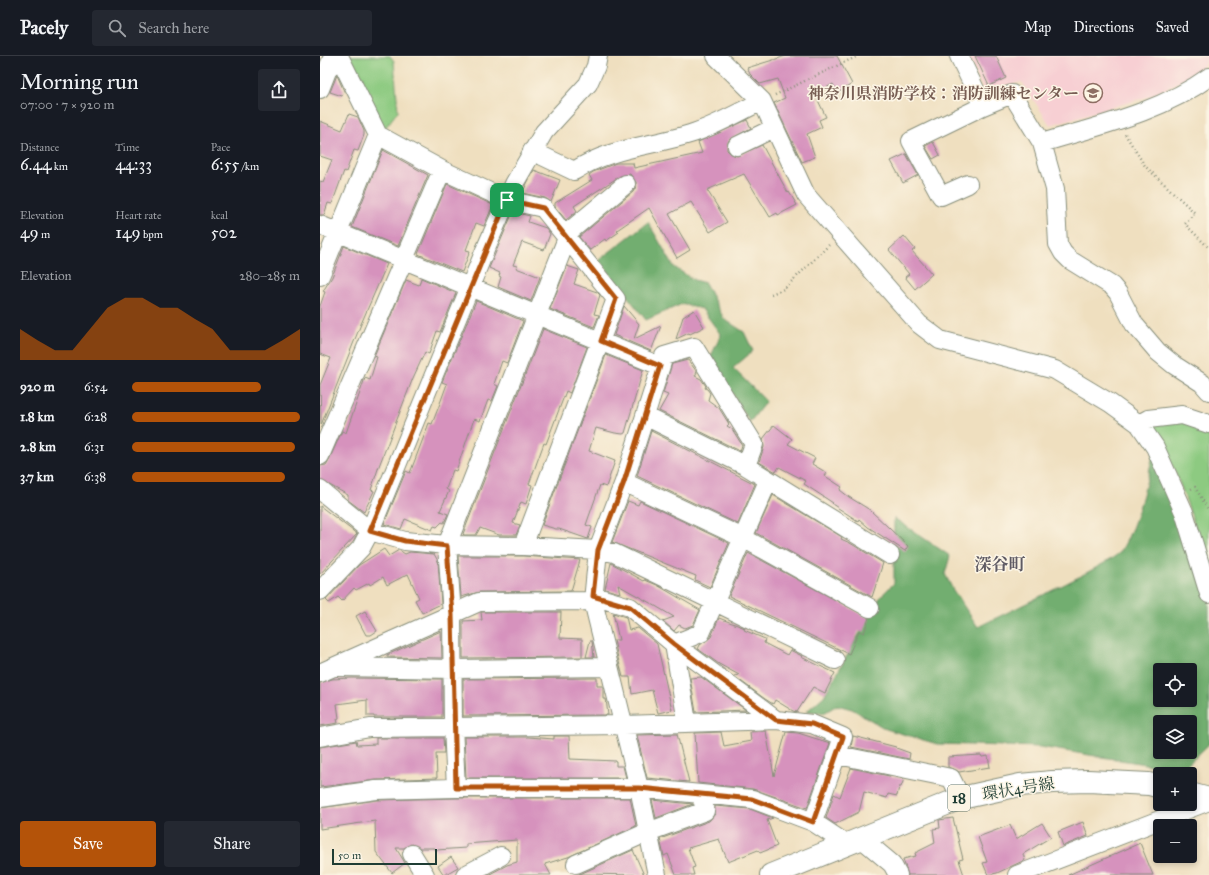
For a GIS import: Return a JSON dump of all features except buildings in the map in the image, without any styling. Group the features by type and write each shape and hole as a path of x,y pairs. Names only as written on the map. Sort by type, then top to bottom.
{"main road":[{"name":"環状4号線","path":"771,875 960,798 1020,785 1052,782 1088,780 1153,785"},
{"path":"1197,796 1209,800"}],"street":[{"path":"322,81 333,56"},
{"path":"339,56 378,135 442,170 507,200 543,208 616,299 523,546"},
{"path":"320,591 361,548 370,531 507,200 532,151 544,132 588,84 596,66 598,56"},
{"path":"716,56 762,101 806,195 919,324 940,340 1055,370 1110,403 1139,424 1155,447 1184,512 1209,594"},
{"path":"959,56 983,106"},
{"path":"1042,143 1117,121 1162,103 1209,77"},
{"path":"968,184 940,196 911,141 983,106 1012,94 1042,143 1055,188 1058,244 1063,253 1070,260 1112,286 1118,293 1134,324 1158,352 1174,366 1202,383 1209,391"},
{"path":"532,151 574,171 591,161 616,151 691,134 762,101"},
{"path":"737,146 774,128"},
{"path":"320,276 378,135"},
{"path":"320,456 442,170"},
{"path":"456,788 453,726 452,615 447,546 566,237 626,184"},
{"path":"320,225 660,366"},
{"path":"657,875 639,788 593,598 598,550 624,482 664,356 694,347 754,444 746,466"},
{"path":"1139,424 1148,418 1182,415 1209,424"},
{"path":"645,416 746,466 890,555"},
{"path":"674,644 701,633 768,481"},
{"path":"624,482 743,538 870,608"},
{"path":"320,490 370,531 405,541 447,546 523,546 598,550 614,553 716,601 835,660"},
{"path":"327,670 479,602 593,598 630,607 674,644 776,720"},
{"path":"674,644 687,722"},
{"path":"327,670 609,667"},
{"path":"320,737 370,728 624,725 776,720 812,724 843,737 838,755 813,822"},
{"path":"838,755 951,778 960,798"},
{"path":"320,798 376,790 456,788 639,788 752,799 813,822 853,841 892,864 898,875"},
{"path":"576,864 648,832 705,811 702,794"},
{"path":"1017,875 1209,800"},
{"path":"412,854 426,875"},
{"path":"465,875 501,856"}],"path":[{"path":"762,101 858,56"},
{"path":"1117,121 1145,166 1195,213 1185,224 1209,248"},
{"path":"771,294 784,289 840,234"}],"shaded area":[{"name":"神奈川県消防学校：消防訓練センター","path":"969,56 1209,56 1209,59 1196,74 1151,96 1050,125 1022,82 983,90"}],"green space":[{"path":"345,56 390,56 394,61 398,111 382,132"},
{"path":"648,222 674,267 694,280 705,283 724,319 744,332 753,351 733,368 766,401 750,422 710,358 721,335 702,309 682,304 646,320 599,260"},
{"path":"1148,419 1209,424 1209,569 1176,473"},
{"path":"1155,447 1209,598 1209,744 1197,756 1197,715 1153,715 1153,759 1193,759 1185,767 1163,767 1040,747 937,744 886,729 852,709 837,705 824,713 807,711 824,696 881,596 894,583 894,518 950,556 945,574 953,590 978,627 1078,577 1114,557 1121,551 1127,540 1145,487"}],"place":[{"name":"神奈川県消防学校：消防訓練センター","path":"1093,93"}],"district":[{"name":"深谷町","path":"1000,564"}],"route":[{"path":"507,200 543,208 616,299 601,341 660,366 624,482 598,550 593,596 630,607 674,644 776,720 812,724 843,737 838,755 813,822 752,799 639,788 456,788 453,726 452,615 447,546 405,541 370,531 485,250 507,200"}]}
